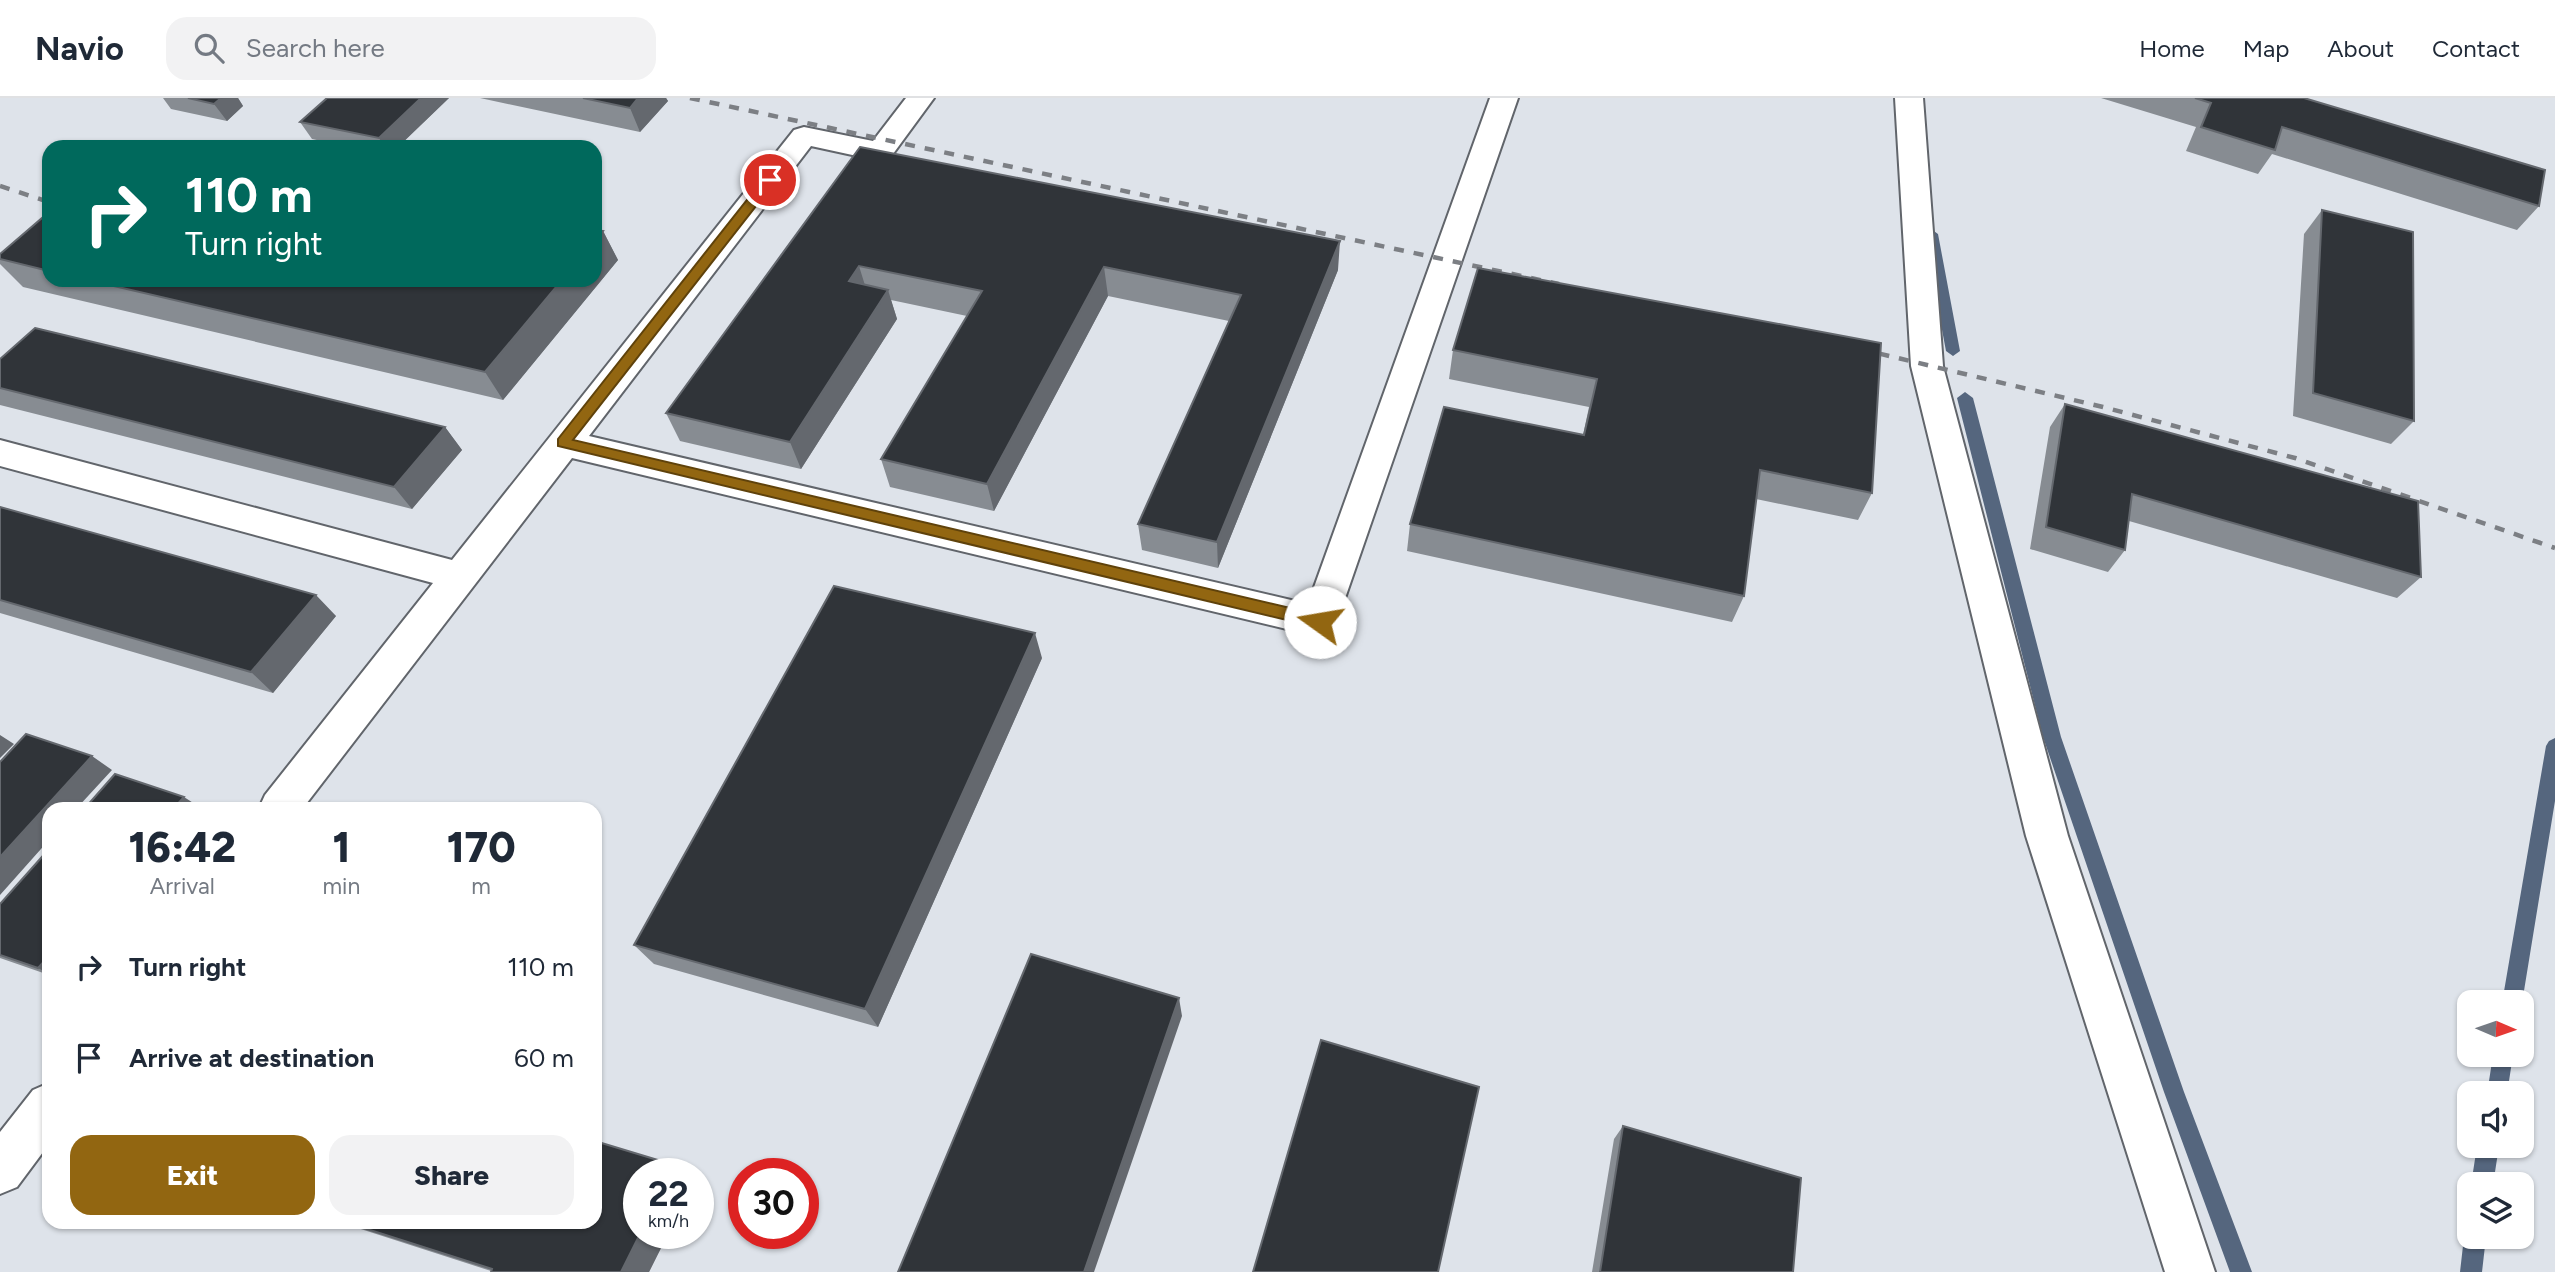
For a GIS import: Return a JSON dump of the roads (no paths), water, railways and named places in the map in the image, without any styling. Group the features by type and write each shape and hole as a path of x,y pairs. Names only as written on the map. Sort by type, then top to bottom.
{"street":[{"path":"284,802 804,136 880,152 920,98"},
{"path":"563,443 1320,622 1504,98"},
{"path":"1909,98 1927,366 2047,836 2190,1272"},
{"path":"0,453 459,576"},
{"path":"0,1170 42,1115"}],"waterway":[{"path":"1931,234 1953,351"},
{"path":"1965,398 2052,737 2174,1092 2241,1272"},
{"path":"2514,990 2555,746"},
{"path":"2499,1081 2501,1068"},
{"path":"2484,1172 2486,1158"},
{"path":"2471,1272 2474,1249"}],"railway":[{"path":"690,98 1559,284"},
{"path":"0,186 42,200"},
{"path":"1860,349 2103,407 2295,458 2555,548"}]}
